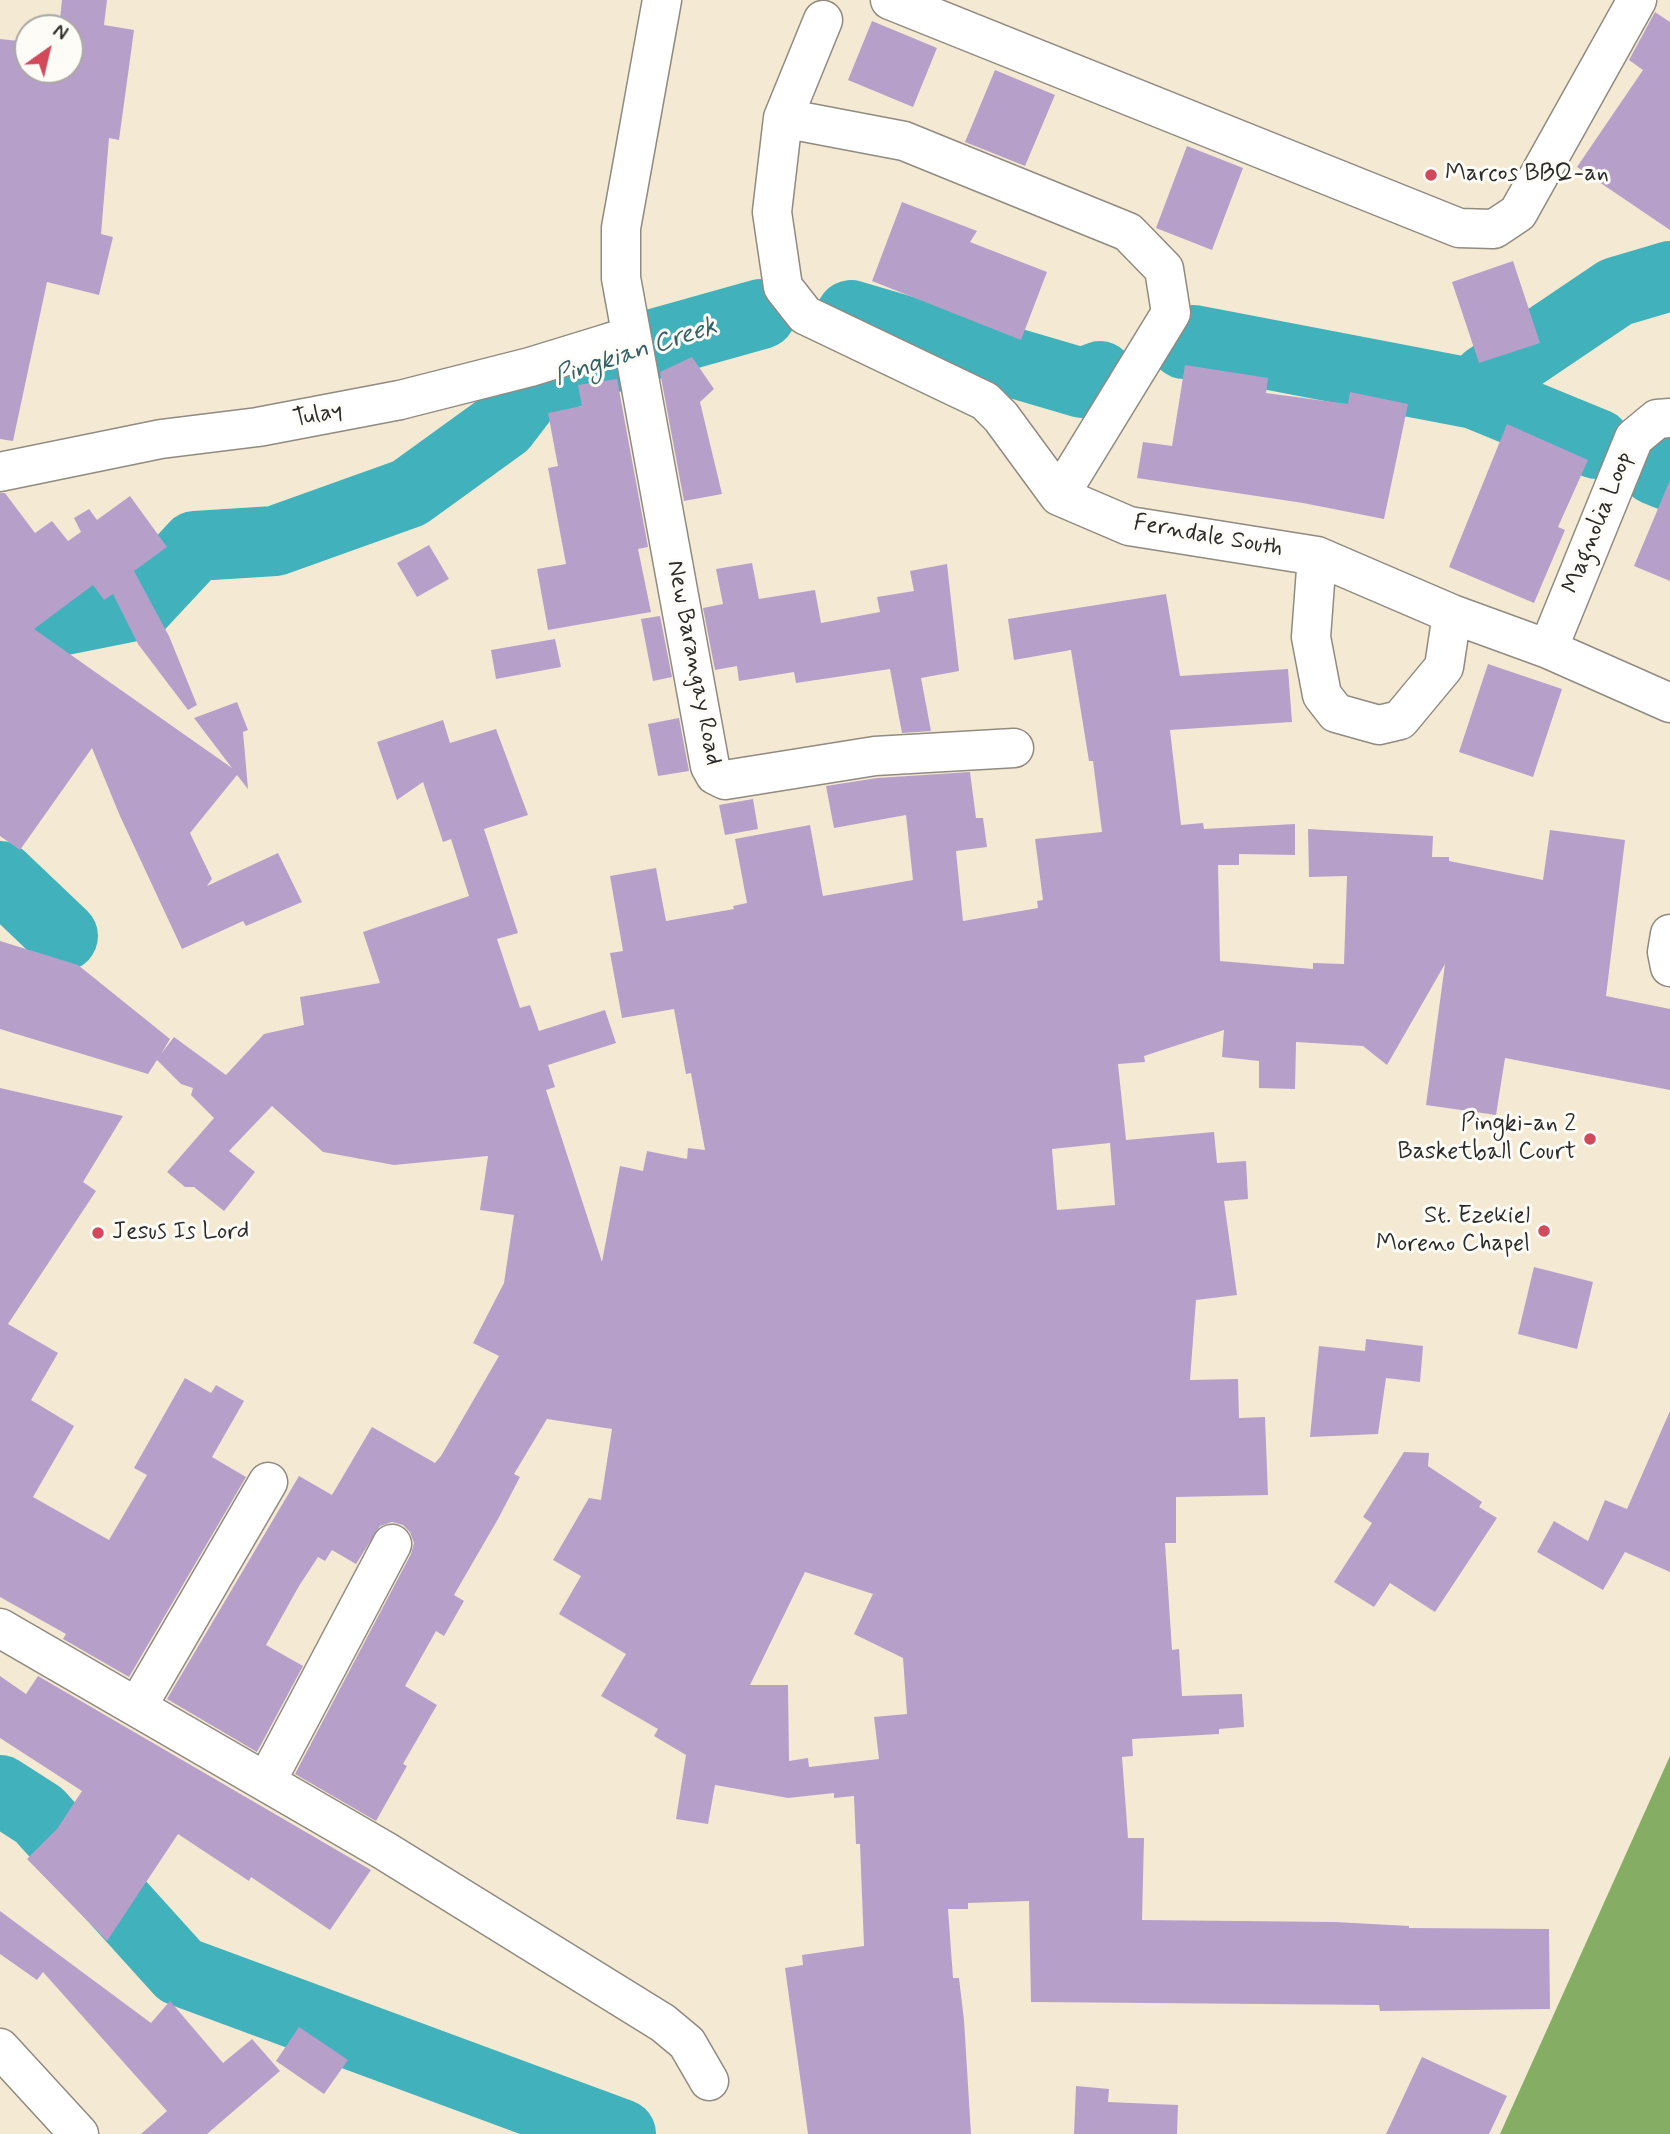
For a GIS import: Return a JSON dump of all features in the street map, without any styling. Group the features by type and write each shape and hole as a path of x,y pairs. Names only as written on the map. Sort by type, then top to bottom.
{"street":[{"path":"632,337 621,278 621,228 662,0"},
{"path":"890,0 937,9 1459,228 1494,229 1518,213 1637,0"},
{"path":"783,118 904,141 1128,232 1164,269 1171,313 1059,496 1001,417 985,401 805,315 783,287 772,212 783,118 823,20"},
{"name":"Tulay","path":"0,472 161,439 258,427 400,400 530,367 632,337"},
{"name":"New Barangay Road","path":"632,337 710,766 715,775 725,780 875,756 1014,748"},
{"name":"Magnolia Loop","path":"1548,649 1634,438 1657,419 1670,418"},
{"name":"Ferndale South","path":"1059,496 1129,526 1317,556 1452,614 1548,649 1670,703"},
{"path":"1317,556 1311,636 1322,695 1336,713 1379,725 1400,720 1444,667 1452,614"},
{"path":"1670,934 1667,952 1670,967"},
{"path":"136,1707 268,1482"},
{"path":"265,1782 392,1544"},
{"path":"0,1628 385,1851 663,2023 687,2043 709,2081"},
{"path":"0,2048 79,2134"}],"green space":[{"path":"1670,1756 1670,2134 1500,2134"}],"building":[{"path":"62,0 107,0 104,25 134,30 119,140 109,138 101,234 113,237 99,295 47,282 13,441 0,439 0,39 14,40 14,84 84,84 84,14 60,14"},
{"path":"1655,12 1670,22 1670,230 1577,167 1643,70 1629,60"},
{"path":"872,21 937,48 913,107 848,80"},
{"path":"995,70 1055,95 1025,166 965,142"},
{"path":"1187,146 1243,168 1212,250 1156,228"},
{"path":"902,202 977,231 970,242 1047,272 1021,340 872,281"},
{"path":"1513,261 1540,343 1479,363 1452,282"},
{"path":"692,357 714,389 700,402 722,494 684,501 660,372"},
{"path":"1185,365 1268,378 1266,393 1348,404 1350,392 1408,404 1384,519 1303,503 1137,478 1143,442 1172,446"},
{"path":"617,379 648,547 638,549 651,612 548,630 537,569 566,564 548,468 558,466 548,413 582,406 578,385"},
{"path":"1507,424 1588,460 1558,527 1565,530 1534,603 1449,567"},
{"path":"1670,480 1670,581 1634,566"},
{"path":"0,493 5,493 35,533 52,521 68,541 81,532 74,518 89,509 97,520 130,496 167,547 134,571 169,636 197,705 188,710 138,644 113,594 104,600 93,585 34,629 232,768 194,718 237,702 248,730 243,732 248,789 237,775 190,833 212,879 207,886 278,853 302,902 246,926 243,921 182,949 120,816 92,748 20,850 0,836"},
{"path":"429,545 449,579 417,597 397,563"},
{"path":"752,563 759,599 815,590 821,623 880,612 877,597 914,591 910,571 947,564 959,671 921,678 931,731 902,733 890,669 796,683 794,672 739,681 737,666 715,670 703,608 723,604 716,569"},
{"path":"1166,594 1180,676 1288,669 1292,722 1170,730 1181,825 1203,823 1204,829 1295,824 1295,855 1239,854 1239,865 1218,865 1220,961 1313,969 1313,963 1344,964 1347,876 1309,877 1308,829 1433,836 1432,857 1449,857 1449,861 1543,880 1550,830 1625,840 1606,996 1670,1009 1670,1090 1505,1058 1496,1115 1426,1105 1445,964 1387,1065 1363,1046 1296,1042 1295,1089 1259,1088 1259,1061 1222,1057 1224,1030 1144,1056 1145,1062 1118,1064 1126,1140 1214,1132 1217,1163 1246,1161 1248,1199 1224,1201 1237,1295 1196,1300 1190,1380 1238,1379 1239,1418 1265,1417 1268,1495 1176,1497 1176,1543 1165,1543 1172,1650 1179,1649 1182,1696 1242,1694 1244,1727 1219,1729 1219,1734 1132,1739 1133,1756 1122,1757 1128,1838 1144,1838 1142,1920 1335,1922 1409,1928 1549,1929 1550,2009 1380,2011 1379,2005 1031,2002 1029,1901 968,1903 968,1909 948,1909 953,1978 959,1978 964,2020 971,2134 808,2134 785,1968 803,1965 802,1955 864,1946 860,1844 856,1844 854,1796 834,1798 834,1793 788,1798 715,1785 708,1824 676,1819 686,1755 654,1736 658,1729 601,1696 626,1654 559,1614 581,1576 553,1560 589,1498 601,1500 612,1429 547,1419 514,1474 520,1477 454,1595 464,1601 444,1636 436,1631 405,1686 437,1705 403,1764 407,1766 376,1821 295,1774 411,1554 414,1543 410,1532 403,1525 392,1522 380,1526 356,1564 332,1550 325,1561 318,1557 299,1586 266,1645 303,1666 257,1752 167,1699 299,1476 332,1495 372,1427 435,1463 441,1456 499,1356 473,1343 504,1283 514,1215 480,1210 488,1156 394,1165 323,1152 272,1106 229,1151 255,1172 224,1211 194,1187 185,1187 167,1172 214,1118 191,1095 193,1088 181,1084 157,1060 148,1074 0,1029 0,941 78,965 170,1039 161,1054 174,1037 226,1075 264,1034 304,1025 300,997 380,983 363,932 469,896 451,839 443,842 423,782 397,800 377,742 443,720 450,743 496,729 528,815 484,829 518,933 497,939 520,1008 530,1005 539,1031 605,1010 616,1043 548,1065 555,1087 546,1090 602,1262 620,1166 643,1171 647,1151 687,1159 688,1148 705,1150 691,1073 686,1074 674,1009 622,1018 610,953 623,951 610,876 656,868 666,921 734,909 733,906 747,903 735,839 810,825 823,896 913,880 906,815 834,828 826,786 877,778 970,772 976,818 983,818 987,847 956,851 963,921 1038,908 1037,901 1043,900 1035,839 1102,832 1093,761 1089,761 1071,650 1014,660 1008,619","holes":["1110,1143 1115,1205 1057,1210 1052,1149","805,1572 873,1594 854,1634 903,1658 907,1714 874,1717 879,1759 809,1767 808,1758 789,1761 788,1685 750,1685"]},
{"path":"660,616 672,677 653,681 641,619"},
{"path":"555,639 561,667 496,679 491,650"},
{"path":"1488,664 1562,689 1533,777 1459,752"},
{"path":"679,718 689,771 658,776 648,724"},
{"path":"753,799 758,829 725,835 719,805"},
{"path":"0,1088 123,1116 83,1182 96,1191 8,1324 58,1353 31,1400 74,1426 33,1497 109,1540 147,1475 134,1468 185,1378 211,1393 216,1385 244,1401 212,1457 246,1477 129,1677 63,1639 66,1634 0,1597"},
{"path":"1534,1267 1593,1282 1577,1349 1518,1334"},
{"path":"1366,1339 1423,1346 1420,1382 1386,1378 1378,1434 1310,1437 1319,1346 1365,1351"},
{"path":"1670,1411 1670,1572 1625,1552 1603,1590 1537,1552 1554,1521 1588,1541 1605,1500 1627,1509"},
{"path":"1404,1452 1429,1453 1428,1466 1482,1502 1479,1507 1497,1518 1435,1612 1390,1583 1374,1607 1334,1582 1372,1523 1363,1517"},
{"path":"0,1676 26,1694 38,1676 371,1870 330,1930 251,1877 249,1881 178,1834 107,1941 27,1859 57,1829 82,1791 0,1738"},
{"path":"0,1911 151,2023 170,2001 223,2063 252,2039 280,2071 207,2134 141,2134 167,2111 43,1972 37,1980 0,1954"},
{"path":"299,2027 348,2060 324,2094 276,2061"},
{"path":"1422,2057 1507,2096 1489,2134 1386,2134"},
{"path":"1076,2086 1109,2089 1108,2102 1178,2105 1177,2134 1074,2134"}],"waterway":[{"path":"1475,394 1487,379 1616,292 1670,276"},
{"name":"Pingkian Creek","path":"0,633 140,605 195,546 275,541 409,493 503,425 532,387 629,351 761,314"},
{"path":"851,315 1082,383 1100,376"},
{"path":"1184,344 1193,340 1475,394 1597,444"},
{"path":"1655,470 1670,476"},
{"name":"Pingkian Creek","path":"0,876 63,936"},
{"path":"0,1790 39,1815 180,1971 621,2134"}],"place":[{"name":"Marcos BBQ-an","path":"1431,175"},
{"name":"Pingki-an 2 Basketball Court","path":"1590,1139"},
{"name":"St. Ezekiel Moreno Chapel","path":"1544,1231"},
{"name":"Jesus Is Lord","path":"98,1233"}]}
